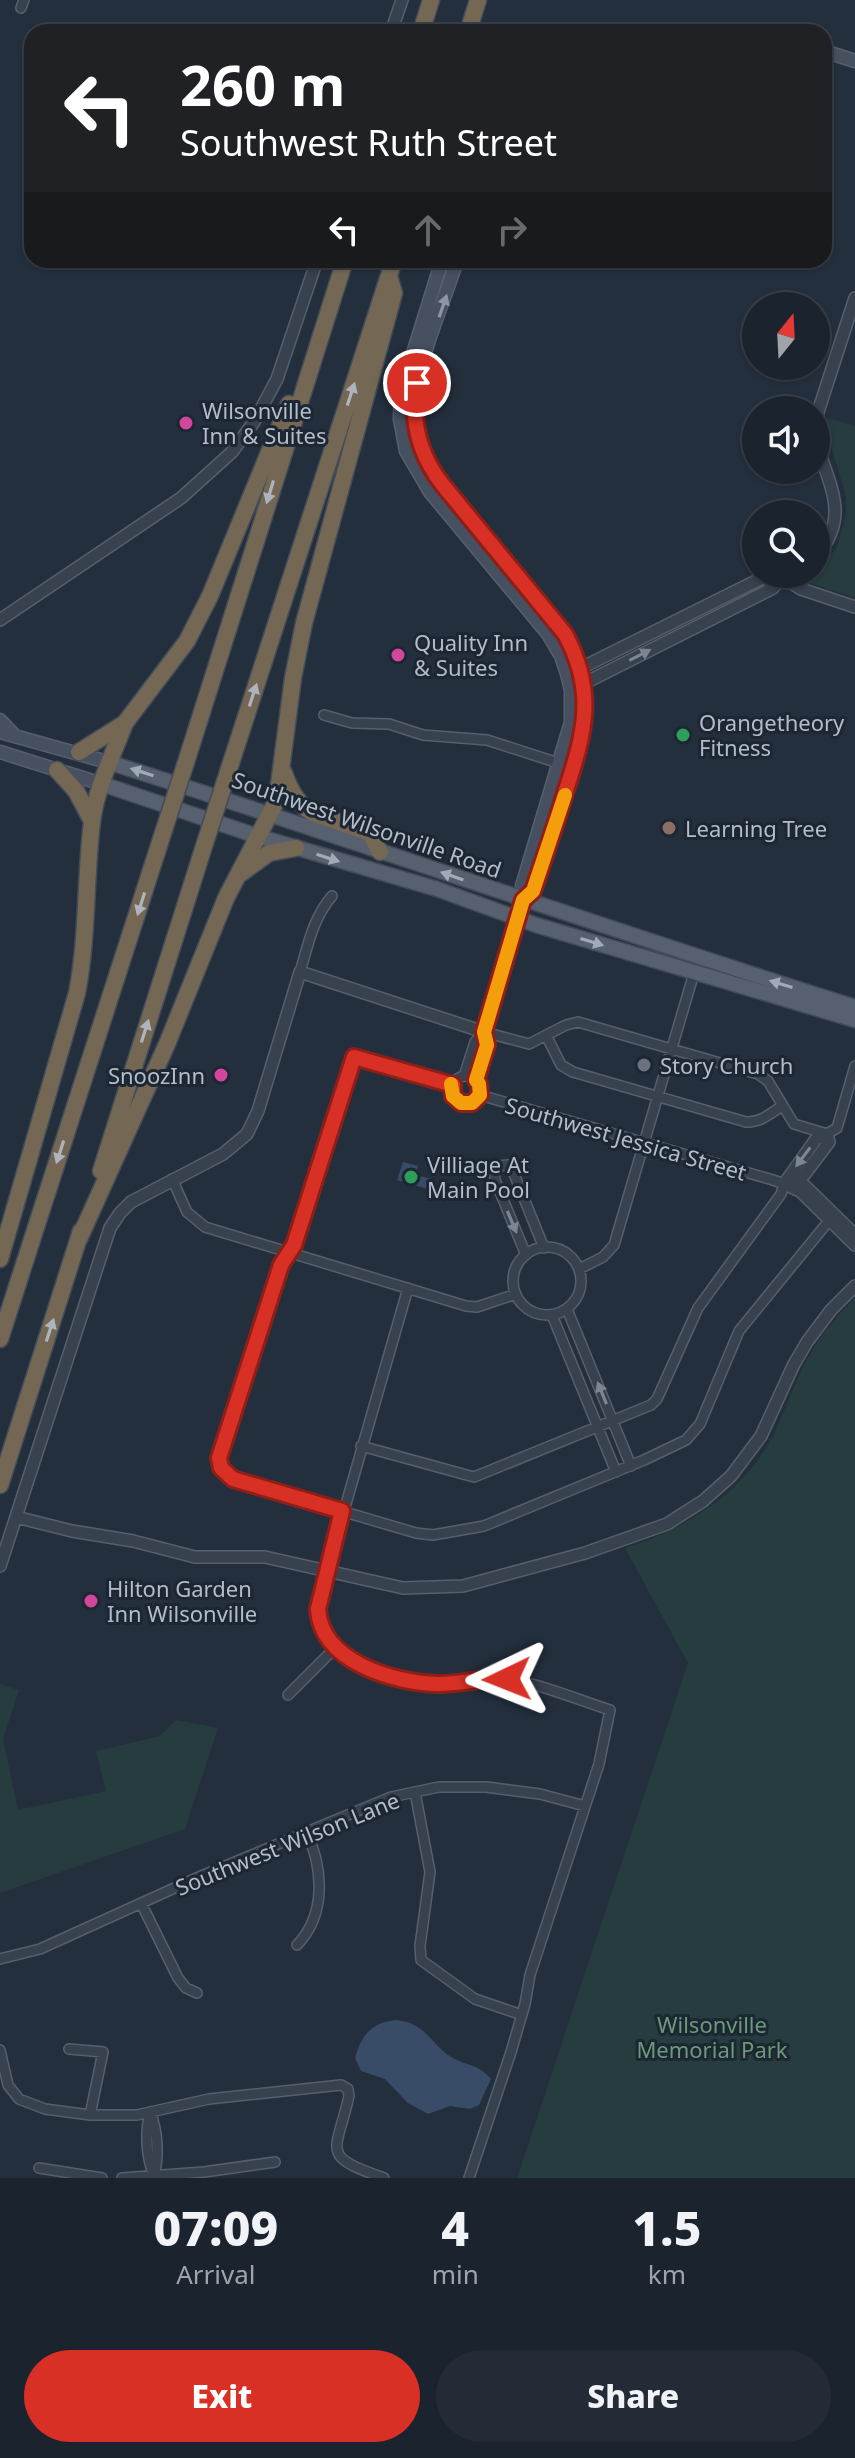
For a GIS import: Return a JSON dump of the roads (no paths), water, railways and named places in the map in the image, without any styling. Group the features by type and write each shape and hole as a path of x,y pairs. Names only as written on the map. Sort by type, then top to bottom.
{"highway":[{"path":"424,24 431,0"},
{"path":"470,24 478,0"},
{"path":"0,1339 342,268"},
{"path":"79,1239 167,1044 236,877 277,800 293,678 304,623 394,293 392,268"},
{"path":"0,1485 392,268"},
{"path":"0,1259 77,993 84,955 92,821 102,784 125,723 187,641 210,596 279,425 310,364"},
{"path":"79,752 125,723"},
{"path":"282,767 290,791 304,808 370,833 380,852"},
{"path":"57,770 76,791 92,821"},
{"path":"236,877 269,853 296,848"}],"main road":[{"path":"832,54 855,61"},
{"path":"440,268 401,392 400,419 406,451 430,492 548,634 561,656 571,690 570,729 522,886 523,900 518,918"},
{"path":"454,268 417,383 414,414 419,443 431,470 556,620 574,650 584,684 585,725 574,768 533,891 523,900"},
{"path":"0,720 15,736"},
{"name":"Southwest Wilsonville Road","path":"0,732 79,752 270,813 523,900 855,1007"},
{"name":"Southwest Wilsonville Road","path":"0,752 257,836 437,889 518,918 855,1020"}],"street":[{"path":"394,24 402,0"},
{"path":"0,620 181,498 232,452 254,422 277,379 314,268"},
{"path":"823,396 855,298"},
{"path":"830,482 836,505 830,534"},
{"path":"567,674 742,588"},
{"path":"571,690 773,588"},
{"path":"800,588 855,607"},
{"path":"324,715 352,723 389,724 423,735 487,740 574,768"},
{"path":"0,1566 110,1228 131,1202 230,1150 250,1129 315,922 320,909 332,896"},
{"path":"453,1085 464,1076 475,1042 484,1032 518,918"},
{"path":"300,972 529,1044 578,1022 764,1077 788,1119 800,1128 827,1134"},
{"path":"579,1269 603,1257 614,1245 694,973"},
{"path":"464,1076 476,1080 487,1045 484,1032"},
{"path":"547,1037 561,1065 567,1069 658,1096 753,1122 782,1106"},
{"name":"Southwest Jessica Street","path":"288,1253 294,1245 354,1057 453,1085 453,1096 461,1103 472,1103 480,1095"},
{"path":"361,1446 474,1477 643,1410 657,1399 698,1308 816,1139 837,1128 855,1066"},
{"name":"Southwest Jessica Street","path":"476,1080 480,1095"},
{"name":"Southwest Jessica Street","path":"480,1095 786,1185 855,1235"},
{"path":"526,1255 495,1180 494,1169 497,1166 508,1165 512,1169 544,1248"},
{"path":"172,1179 187,1212 205,1227 466,1306 477,1307 516,1294"},
{"path":"288,1253 281,1265 222,1448 219,1458 221,1468 233,1479 416,1533 433,1535 484,1526 631,1466 693,1435 739,1331 832,1217"},
{"name":"Southwest Jessica Street","path":"832,1217 855,1245"},
{"path":"544,1248 561,1250 579,1269 580,1289 567,1309 552,1315 528,1310 516,1294 514,1274 526,1255 544,1248"},
{"path":"16,1517 195,1557 222,1559 258,1556 403,1588 458,1586 585,1553 667,1524 716,1490 749,1454 772,1416 800,1353 820,1323 855,1286"},
{"path":"408,1288 342,1511 319,1598 319,1620 335,1648 351,1659 406,1680 438,1684 487,1678 511,1680 610,1710 603,1751 530,1975 522,2015 469,2178"},
{"path":"567,1309 631,1466"},
{"path":"552,1315 616,1472"},
{"path":"288,1695 335,1648"},
{"name":"Southwest Wilson Lane","path":"0,1959 32,1953 380,1800 451,1786 502,1788 585,1806"},
{"path":"415,1792 430,1872 429,1897 419,1950 421,1960 475,1999 522,2015"},
{"path":"297,1945 309,1931 319,1894 319,1867 306,1831"},
{"path":"141,1903 178,1978 186,1988 197,1993"},
{"path":"69,2049 103,2052 90,2115"},
{"path":"0,2050 8,2085 19,2099 31,2106 90,2115 123,2116 209,2099 338,2084 348,2089 349,2100 338,2136 337,2152 350,2166 384,2178"},
{"path":"150,2112 148,2149 154,2176"},
{"path":"122,2178 204,2172 275,2162"},
{"path":"39,2168 102,2178"}],"water":[{"name":"Villiage At Main Pool","path":"403,1162 418,1166 416,1175 431,1179 428,1189 397,1180"},
{"path":"397,2020 415,2025 448,2055 480,2070 491,2079 479,2105 470,2109 450,2106 428,2114 408,2103 385,2079 361,2071 355,2058 365,2036 381,2023"}],"place":[{"name":"Wilsonville Inn & Suites","path":"186,423"},
{"name":"Quality Inn & Suites","path":"398,655"},
{"name":"Orangetheory Fitness","path":"683,735"},
{"name":"Learning Tree","path":"669,828"},
{"name":"Story Church","path":"644,1065"},
{"name":"SnoozInn","path":"221,1075"},
{"name":"Villiage At Main Pool","path":"411,1177"},
{"name":"Hilton Garden Inn Wilsonville","path":"91,1601"}],"park label":[{"name":"Wilsonville Memorial Park","path":"712,2036"}]}
